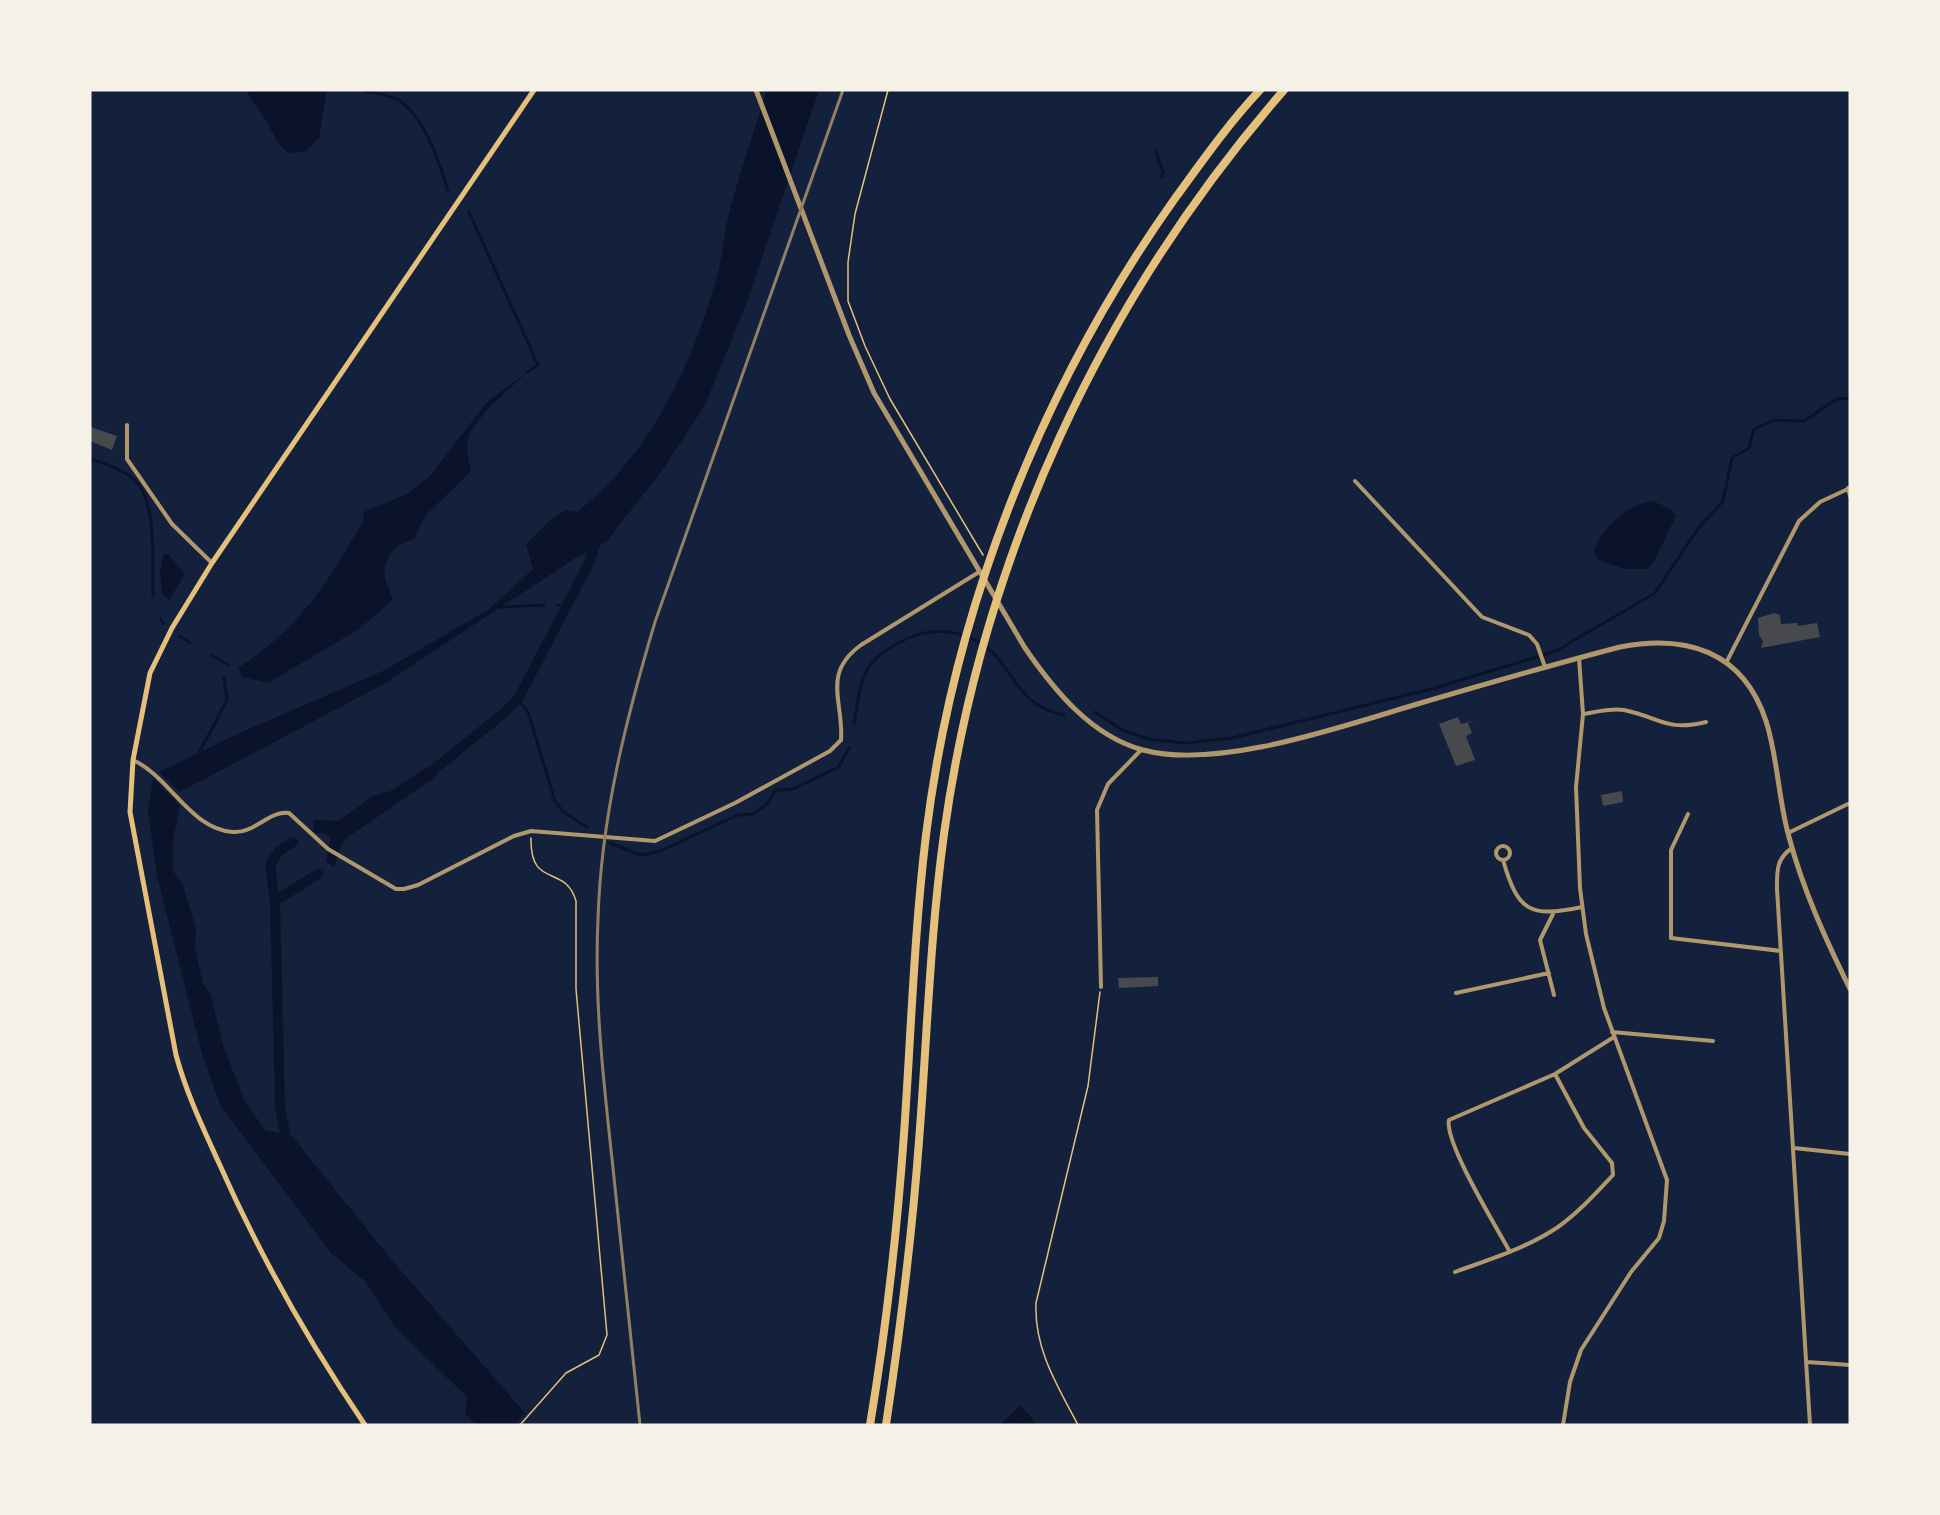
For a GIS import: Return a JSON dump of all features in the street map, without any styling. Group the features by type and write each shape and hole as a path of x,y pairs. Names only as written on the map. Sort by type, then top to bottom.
{"highway":[{"path":"871,1424 892,1271 926,835 947,712 973,613 1006,516 1067,378 1117,286 1188,180 1260,90"},
{"path":"886,1425 914,1205 931,966 943,848 965,715 991,617 1024,522 1083,386 1133,296 1204,189 1284,90"}],"main road":[{"path":"365,1425 310,1341 264,1260 184,1084 176,1055 133,838 129,802 133,760 142,704 155,661 171,628 212,563 534,90"}],"street":[{"path":"756,90 817,253 874,393 1025,648 1059,692 1100,728 1142,750 1181,756 1215,754 1264,745 1359,722 1545,667 1633,644 1678,642 1707,652 1726,663 1747,685 1766,720 1792,849 1815,913 1850,989"},
{"path":"127,425 127,459 172,524 212,563"},
{"path":"1355,481 1482,617 1489,622 1524,632 1539,648 1545,667"},
{"path":"1726,663 1799,521 1820,502 1849,488 1850,495"},
{"path":"133,760 155,774 191,811 209,824 225,831 243,832 287,813 328,849 390,886 404,889 514,836 531,831 655,841 735,803 824,755 841,740 836,681 839,670 848,656 861,645 979,572"},
{"path":"1563,1425 1570,1382 1581,1350 1631,1272 1657,1242 1664,1221 1665,1170 1612,1032 1592,963 1582,907 1576,787 1583,714 1579,658"},
{"path":"1583,714 1618,709 1670,726 1688,726 1706,722"},
{"path":"1101,987 1097,810 1108,783 1142,750"},
{"path":"1788,833 1850,803"},
{"path":"1688,814 1671,850 1671,938 1781,951"},
{"path":"1792,849 1781,856 1776,869 1810,1425"},
{"path":"1503,860 1510,881 1524,903 1540,913 1553,913 1582,907"},
{"path":"1553,913 1540,940 1554,995"},
{"path":"1456,993 1549,973"},
{"path":"1612,1032 1713,1041"},
{"path":"1510,1252 1463,1165 1448,1123 1453,1117 1555,1074 1614,1037"},
{"path":"1455,1272 1510,1252 1564,1222 1614,1173 1612,1163 1584,1128 1555,1074"},
{"path":"1794,1148 1850,1154"},
{"path":"1807,1362 1850,1365"}],"path":[{"path":"888,90 855,214 848,262 850,310 875,370 912,438 983,556"},
{"path":"520,1425 560,1379 599,1355 605,1345 606,1332 576,988 576,901 569,887 540,870 533,863 531,831"},
{"path":"1078,1425 1042,1354 1035,1320 1036,1303 1088,1086 1101,987"}],"water":[{"path":"246,90 327,90 319,138 306,151 288,153"},
{"path":"767,90 819,90 747,302 705,405 664,468 607,541 577,557 384,684 180,792 159,772 244,731 385,670 489,609 533,569 526,544 549,521 566,510 577,512 626,464 647,436 665,406 695,342 717,276 733,198"},
{"path":"527,372 485,413 472,431 467,447 471,471 425,516 414,539 397,547 386,562 386,583 393,600 359,629 268,683 242,677 238,668 288,628 326,582 359,529 364,512 407,494 432,474 486,403"},
{"path":"1653,501 1671,509 1676,516 1654,561 1647,569 1625,569 1598,560 1594,551 1609,526 1626,512"},
{"path":"164,554 168,554 185,574 169,600 162,594 160,572"},
{"path":"447,760 434,778 344,840 334,867 326,861 331,838 324,833 317,834 313,831 313,820 338,821 373,796 391,791 427,767"},
{"path":"153,778 180,806 173,840 173,871 183,885 196,929 195,949 203,984 211,995 223,1045 245,1102 265,1130 292,1136 390,1258 525,1413 514,1425 476,1425 465,1413 467,1397 395,1327 365,1281 332,1254 220,1105 202,1054 157,876 148,811"},
{"path":"1021,1405 1037,1425 1000,1425"}],"building":[{"path":"90,427 117,436 112,450 90,441"},
{"path":"1774,613 1780,615 1781,624 1797,623 1798,626 1817,623 1820,637 1761,648 1763,641 1759,635 1758,618"},
{"path":"1458,717 1461,724 1473,721 1468,723 1472,733 1466,736 1475,760 1456,766 1439,724"},
{"path":"1622,791 1623,802 1603,806 1601,795"},
{"path":"1158,977 1158,986 1119,988 1118,978"}],"waterway":[{"path":"361,90 397,99 407,106 430,140 448,191"},
{"path":"1156,152 1163,172 1162,177"},
{"path":"469,212 538,365 527,372"},
{"path":"1095,712 1124,731 1148,739 1185,743 1232,738 1435,688 1556,651 1655,593 1697,530 1723,501 1732,458 1749,448 1754,429 1774,420 1804,421 1837,399 1850,398"},
{"path":"90,459 117,469 135,480 145,496 151,523 153,596"},
{"path":"437,767 518,699 589,563 598,536"},
{"path":"500,607 544,605"},
{"path":"558,605 567,605"},
{"path":"161,619 163,624"},
{"path":"854,724 862,683 871,664 904,640 916,635 941,631 977,641 997,657 1029,698 1045,709 1064,715"},
{"path":"180,636 190,643"},
{"path":"211,655 228,665"},
{"path":"197,757 227,700 224,677"},
{"path":"518,699 528,712 555,801 563,812 587,827"},
{"path":"610,843 641,855 658,852 738,815 754,814 768,803 776,790 793,789 839,767 849,748"},
{"path":"288,1148 280,1108 275,901 270,865 279,851 293,842"},
{"path":"275,901 318,874"}],"railway":[{"path":"640,1425 606,1106 597,982 598,919 604,843 625,732 655,622 843,90"}]}
